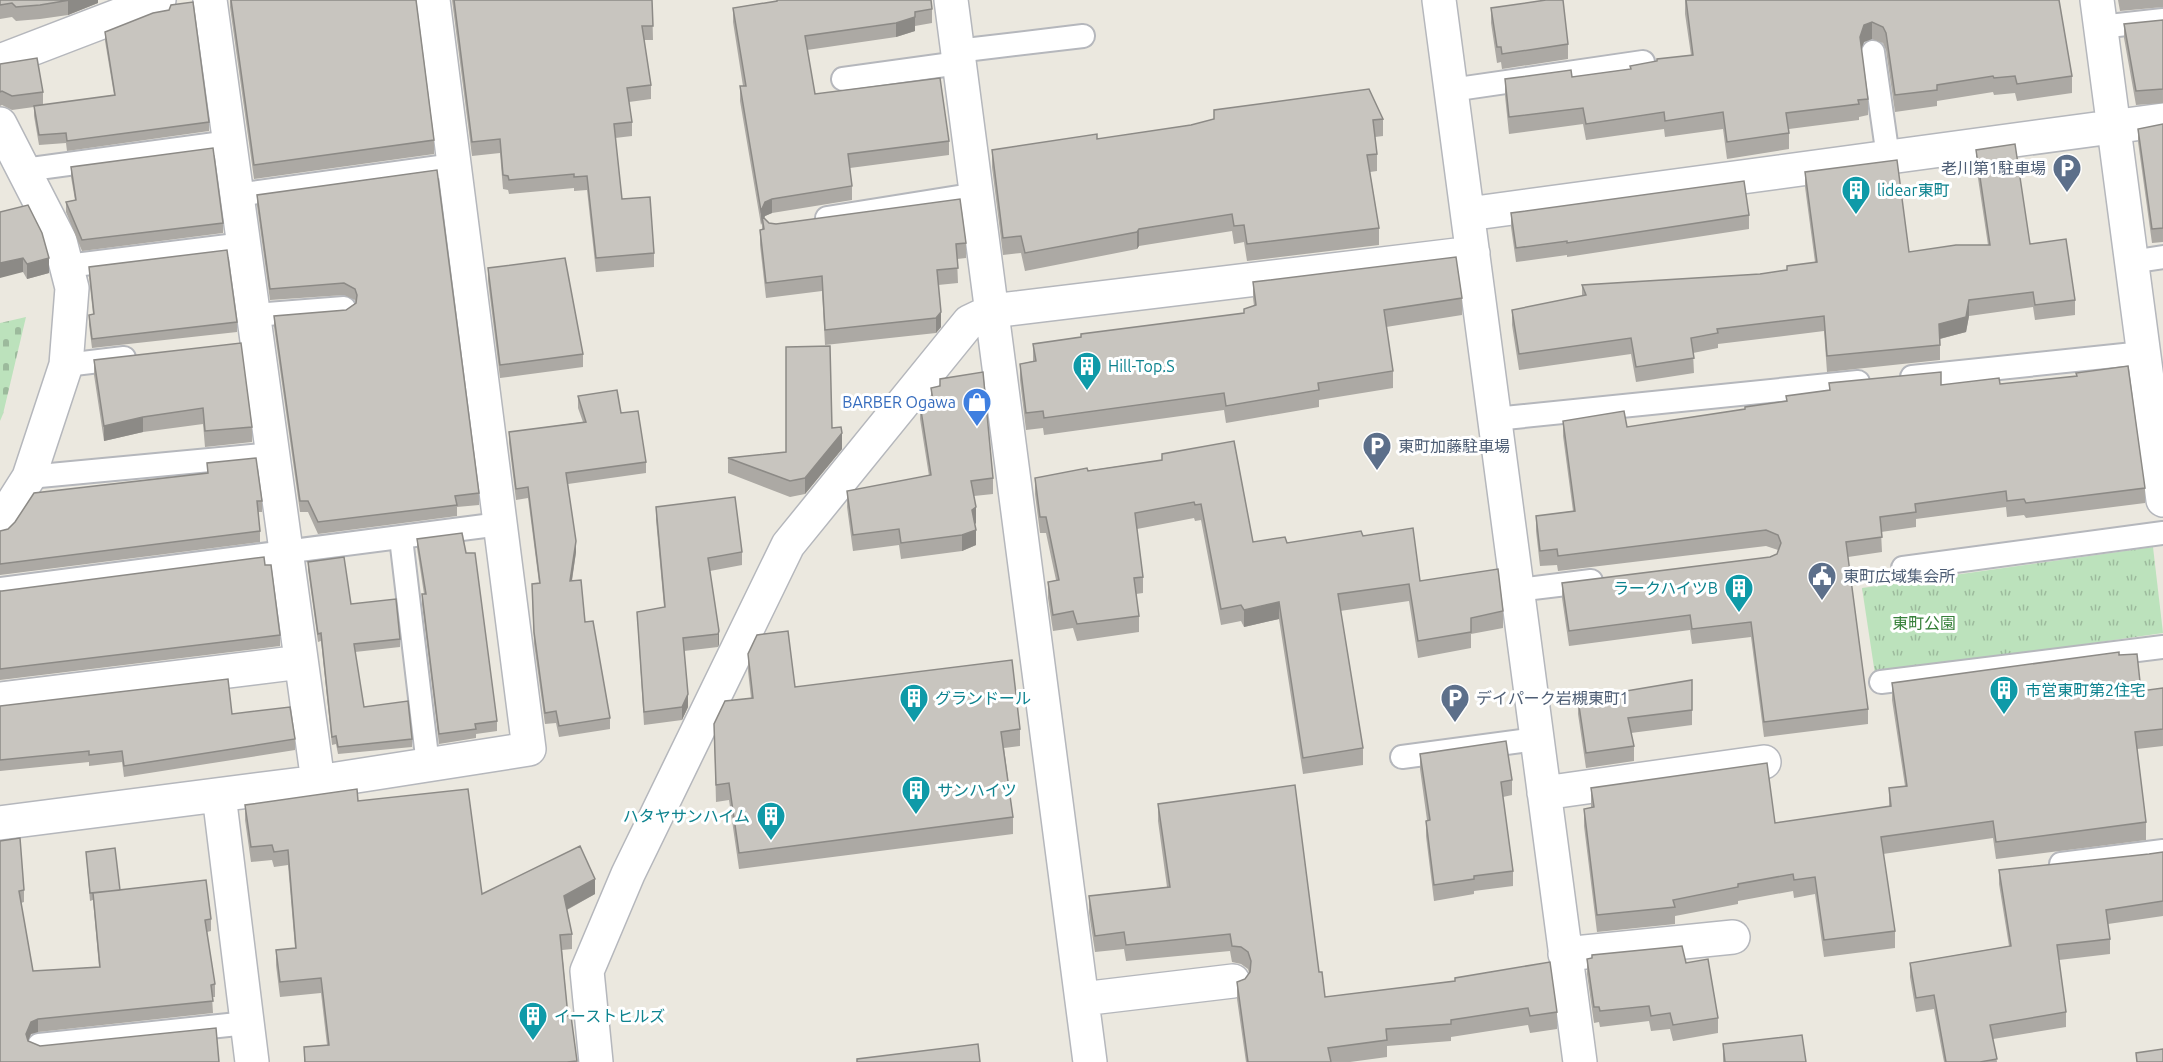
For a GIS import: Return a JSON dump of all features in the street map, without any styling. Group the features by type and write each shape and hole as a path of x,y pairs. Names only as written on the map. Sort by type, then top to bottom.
{"street":[{"path":"0,61 159,0"},
{"path":"210,0 244,244 249,335 273,454 318,783"},
{"path":"0,823 318,783 529,749 433,0"},
{"path":"951,0 1090,1062"},
{"path":"1439,0 1580,1062"},
{"path":"2098,14 2143,353 2158,430 2163,500"},
{"path":"1468,214 2163,120"},
{"path":"0,124 60,240 72,288 66,364 29,477 0,523"},
{"path":"596,1062 587,971 628,874 788,545 969,322 992,311 1473,253"},
{"path":"0,699 302,662"},
{"path":"1544,793 1764,762"},
{"path":"219,795 252,1062"},
{"path":"1565,954 1733,937"},
{"path":"1082,999 1233,981"}],"lane":[{"path":"2098,14 2163,20"},
{"path":"843,80 958,57 1083,36"},
{"path":"1873,52 1888,158"},
{"path":"1451,90 1643,62"},
{"path":"24,170 230,142"},
{"path":"237,195 454,165"},
{"path":"808,221 977,195"},
{"path":"67,266 244,244"},
{"path":"2131,262 2163,257"},
{"path":"249,335 344,308"},
{"path":"1495,419 2143,353"},
{"path":"66,364 145,356"},
{"path":"29,477 273,454"},
{"path":"0,590 500,524"},
{"path":"1903,568 2163,532"},
{"path":"401,538 428,765"},
{"path":"1518,590 1609,579"},
{"path":"1881,682 2163,647"},
{"path":"1402,757 1537,739"},
{"path":"2035,867 2163,851"},
{"path":"39,1045 248,1023"}],"green space":[{"path":"26,317 3,414 0,421 0,323"},
{"name":"東町公園","path":"2153,547 2163,633 1875,674 1862,588"}],"building":[{"path":"0,0 70,0 16,7 12,3 0,5"},
{"path":"231,0 416,0 434,140 254,165"},
{"path":"454,0 652,0 653,26 642,26 651,85 627,88 632,122 614,124 622,199 650,197 654,253 596,258 587,176 574,177 574,174 509,180 508,176 503,175 500,139 472,142"},
{"path":"777,0 931,0 932,9 915,12 915,17 896,23 805,36 815,94 940,78 949,141 848,154 852,186 772,199 765,202 761,211 740,86 746,86 733,8"},
{"path":"1546,0 1563,0 1568,44 1502,54 1501,47 1497,47 1491,8"},
{"path":"1686,0 2059,0 2072,76 2017,84 2015,76 1994,78 1993,76 1937,85 1937,90 1895,95 1886,33 1883,27 1872,22 1864,25 1860,37 1868,99 1858,100 1859,104 1786,113 1789,133 1727,142 1723,112 1665,121 1664,112 1586,124 1583,108 1509,117 1505,79 1571,70 1572,77 1631,69 1630,66 1657,61 1657,59 1693,55"},
{"path":"193,2 209,122 67,141 66,133 39,135 34,106 115,95 105,32 153,13 169,10 171,5"},
{"path":"2163,20 2163,89 2136,91 2124,24"},
{"path":"37,58 43,92 12,96 0,92 0,64"},
{"path":"1369,89 1383,119 1373,120 1377,154 1367,155 1379,228 1247,244 1244,225 1234,226 1232,214 1139,229 1137,232 1025,253 1021,236 1003,238 992,150 1097,134 1097,139 1191,125 1214,119 1214,110"},
{"path":"2163,124 2163,228 2152,229 2138,129"},
{"path":"2015,144 2030,244 2066,239 2075,300 2035,305 2033,292 1969,300 1966,317 1939,324 1940,345 1827,356 1824,316 1717,329 1718,333 1691,338 1694,358 1636,367 1631,338 1519,354 1512,310 1586,295 1582,285 1760,274 1787,270 1787,266 1817,262 1805,172 1897,160 1909,252 1956,245 1990,245 1976,150"},
{"path":"213,148 223,223 82,240 66,202 76,200 71,167"},
{"path":"437,170 479,493 455,496 457,505 318,522 308,501 300,501 274,316 346,310 356,303 357,295 355,289 344,283 270,289 257,195"},
{"path":"1744,181 1749,215 1567,243 1567,241 1516,248 1511,213"},
{"path":"960,199 966,243 956,244 958,268 937,270 941,312 936,318 825,330 822,276 766,283 760,230 764,229 762,216 769,223 776,224"},
{"path":"28,205 42,233 49,258 27,264 23,258 0,263 0,212"},
{"path":"227,250 237,322 92,339 89,315 94,314 89,267"},
{"path":"1456,257 1462,298 1384,310 1393,371 1318,383 1319,390 1226,406 1224,393 1044,418 1043,411 1026,413 1020,364 1036,361 1033,344 1081,337 1081,334 1244,313 1244,309 1256,305 1253,282"},
{"path":"565,258 583,354 500,365 488,268"},
{"path":"241,343 252,427 205,431 203,408 143,417 104,426 94,360"},
{"path":"830,346 832,428 841,427 842,433 805,478 790,481 728,458 786,452 786,347"},
{"path":"2128,366 2145,488 2026,503 2024,499 2007,501 2006,491 1915,504 1916,512 1880,517 1882,537 1846,542 1868,709 1764,722 1751,622 1692,629 1690,615 1569,631 1562,583 1770,557 1777,554 1781,543 1778,535 1766,530 1558,556 1557,549 1540,551 1536,516 1575,511 1563,421 1624,411 1627,427 1787,401 1786,396 1830,390 1829,383 1941,372 1941,385 1999,378 2000,384 2077,376 2076,373"},
{"path":"983,372 993,478 971,481 976,507 972,510 976,530 962,535 901,543 899,529 853,535 847,491 931,475 920,404 933,400 931,388 940,386 940,379"},
{"path":"617,390 621,413 638,411 646,462 566,473 576,541 570,581 581,580 585,622 593,621 610,718 559,726 556,711 545,713 534,632 532,584 540,583 528,487 516,489 509,432 586,422 578,396"},
{"path":"1234,441 1253,542 1285,537 1287,543 1361,531 1363,536 1413,528 1420,581 1498,569 1503,611 1471,618 1471,632 1418,641 1409,584 1338,594 1363,748 1303,758 1279,602 1244,610 1241,605 1221,609 1201,504 1195,505 1194,502 1135,513 1143,577 1134,578 1139,616 1077,624 1073,611 1053,615 1048,582 1059,580 1046,517 1040,517 1035,478 1087,468 1088,471 1162,460 1162,454"},
{"path":"256,458 262,501 257,501 260,531 0,564 0,531 8,529 15,522 34,493 208,473 207,463"},
{"path":"735,497 742,552 708,558 718,634 683,638 688,694 682,707 644,712 637,612 665,607 656,507"},
{"path":"462,533 466,553 475,553 497,721 475,724 476,729 439,734 422,594 426,594 417,539"},
{"path":"264,557 265,565 271,565 280,635 0,669 0,591"},
{"path":"344,557 351,604 396,599 400,639 354,644 364,707 408,701 412,739 338,747 336,736 332,737 321,633 318,634 308,562"},
{"path":"788,631 795,687 1012,660 1020,729 1001,732 1013,817 739,853 729,783 716,785 714,724 725,701 753,698 748,654 757,635"},
{"path":"2119,652 2119,655 2137,654 2141,691 2163,688 2163,729 2135,732 2146,822 1996,842 1993,821 1881,837 1895,931 1824,940 1815,877 1794,880 1793,874 1738,884 1738,887 1673,900 1675,907 1597,915 1584,809 1594,807 1591,788 1767,763 1775,823 1891,806 1889,788 1907,786 1892,683"},
{"path":"228,679 232,714 290,707 295,739 124,766 122,751 89,755 89,751 0,760 0,706"},
{"path":"1692,680 1692,710 1628,718 1634,746 1586,753 1578,699"},
{"path":"1506,741 1512,780 1501,782 1513,871 1474,876 1474,879 1434,885 1426,821 1430,820 1420,754"},
{"path":"1295,785 1319,972 1322,972 1325,997 1455,981 1455,978 1550,962 1557,1012 1530,1016 1528,1008 1451,1020 1451,1024 1386,1029 1387,1040 1328,1048 1331,1062 1248,1062 1237,982 1245,979 1250,972 1251,961 1248,952 1241,947 1232,946 1230,934 1126,945 1124,932 1095,936 1089,896 1170,887 1158,804"},
{"path":"357,789 358,801 468,789 482,894 580,846 595,879 564,896 572,934 560,935 568,1016 571,1016 577,1061 305,1062 304,1047 329,1045 321,978 280,982 276,950 296,948 288,850 274,852 272,845 251,847 245,805"},
{"path":"20,838 24,890 19,891 33,971 100,967 93,893 206,880 211,919 205,920 215,984 211,985 213,1001 38,1019 31,1022 26,1034 28,1041 40,1046 216,1028 219,1062 0,1062 0,841"},
{"path":"115,848 120,890 90,893 86,852"},
{"path":"2163,852 2163,901 2106,910 2110,939 2057,945 2066,1012 1990,1025 1997,1059 1980,1062 1946,1062 1934,995 1916,998 1910,963 2011,946 1999,870"},
{"path":"1682,946 1686,963 1708,959 1718,1018 1673,1025 1670,1013 1651,1016 1649,1006 1600,1011 1599,1007 1594,1007 1587,959 1592,958 1592,955"},
{"path":"1802,1035 1806,1062 1725,1062 1723,1044"},
{"path":"978,1044 980,1062 857,1062 857,1059"},
{"path":"2163,1049 2163,1062 2137,1062 2136,1053"}],"place":[{"name":"老川第1駐車場","path":"2067,194"},
{"name":"lidear東町","path":"1856,216"},
{"name":"Hill-Top.S","path":"1087,392"},
{"name":"BARBER Ogawa","path":"977,428"},
{"name":"東町加藤駐車場","path":"1377,472"},
{"name":"東町広域集会所","path":"1822,602"},
{"name":"ラークハイツB","path":"1739,614"},
{"name":"市営東町第2住宅","path":"2004,716"},
{"name":"グランドール","path":"914,724"},
{"name":"デイパーク岩槻東町1","path":"1455,724"},
{"name":"サンハイツ","path":"916,816"},
{"name":"ハタヤサンハイム","path":"771,842"},
{"name":"イーストヒルズ","path":"533,1042"}]}
